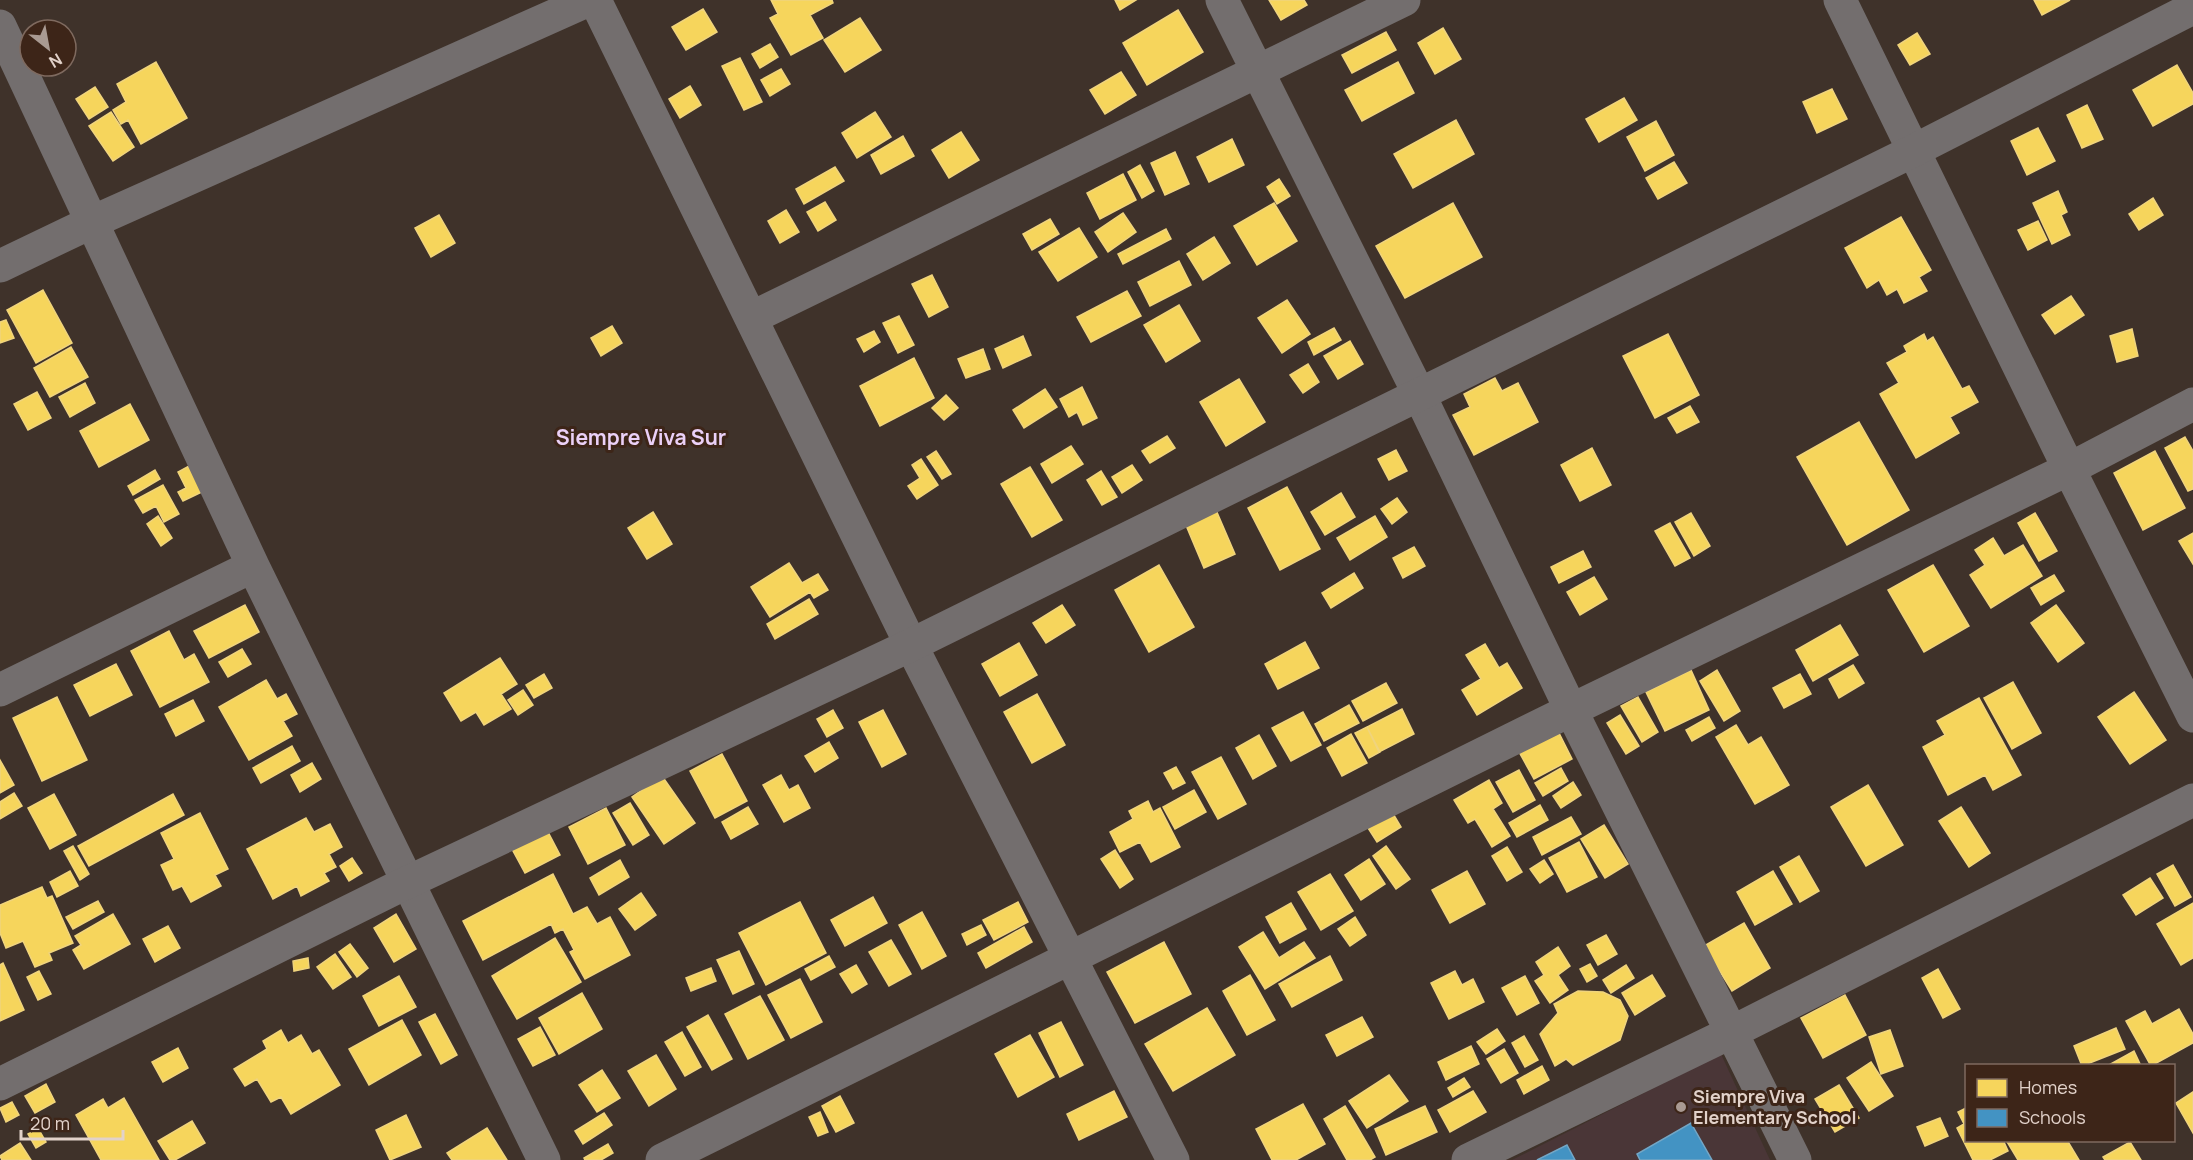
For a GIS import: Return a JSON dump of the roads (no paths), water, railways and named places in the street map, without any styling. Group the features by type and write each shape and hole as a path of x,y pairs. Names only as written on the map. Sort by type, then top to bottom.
{"street":[{"path":"0,266 92,222 589,0"},
{"path":"596,0 911,645 1173,1160"},
{"path":"1222,0 1419,394 1571,710 1795,1160"},
{"path":"750,318 1259,73 1404,0"},
{"path":"1840,0 1916,150 2069,469 2193,716"},
{"path":"0,1084 408,882 911,645 1916,150 2193,8"},
{"path":"0,26 253,566 544,1160"},
{"path":"662,1160 1571,710 2069,469 2193,404"},
{"path":"0,690 253,566"},
{"path":"1468,1160 1732,1032 2193,800"}],"place":[{"name":"Siempre Viva Elementary School","path":"1681,1107"}],"district":[{"name":"Siempre Viva Sur","path":"641,438"}]}
